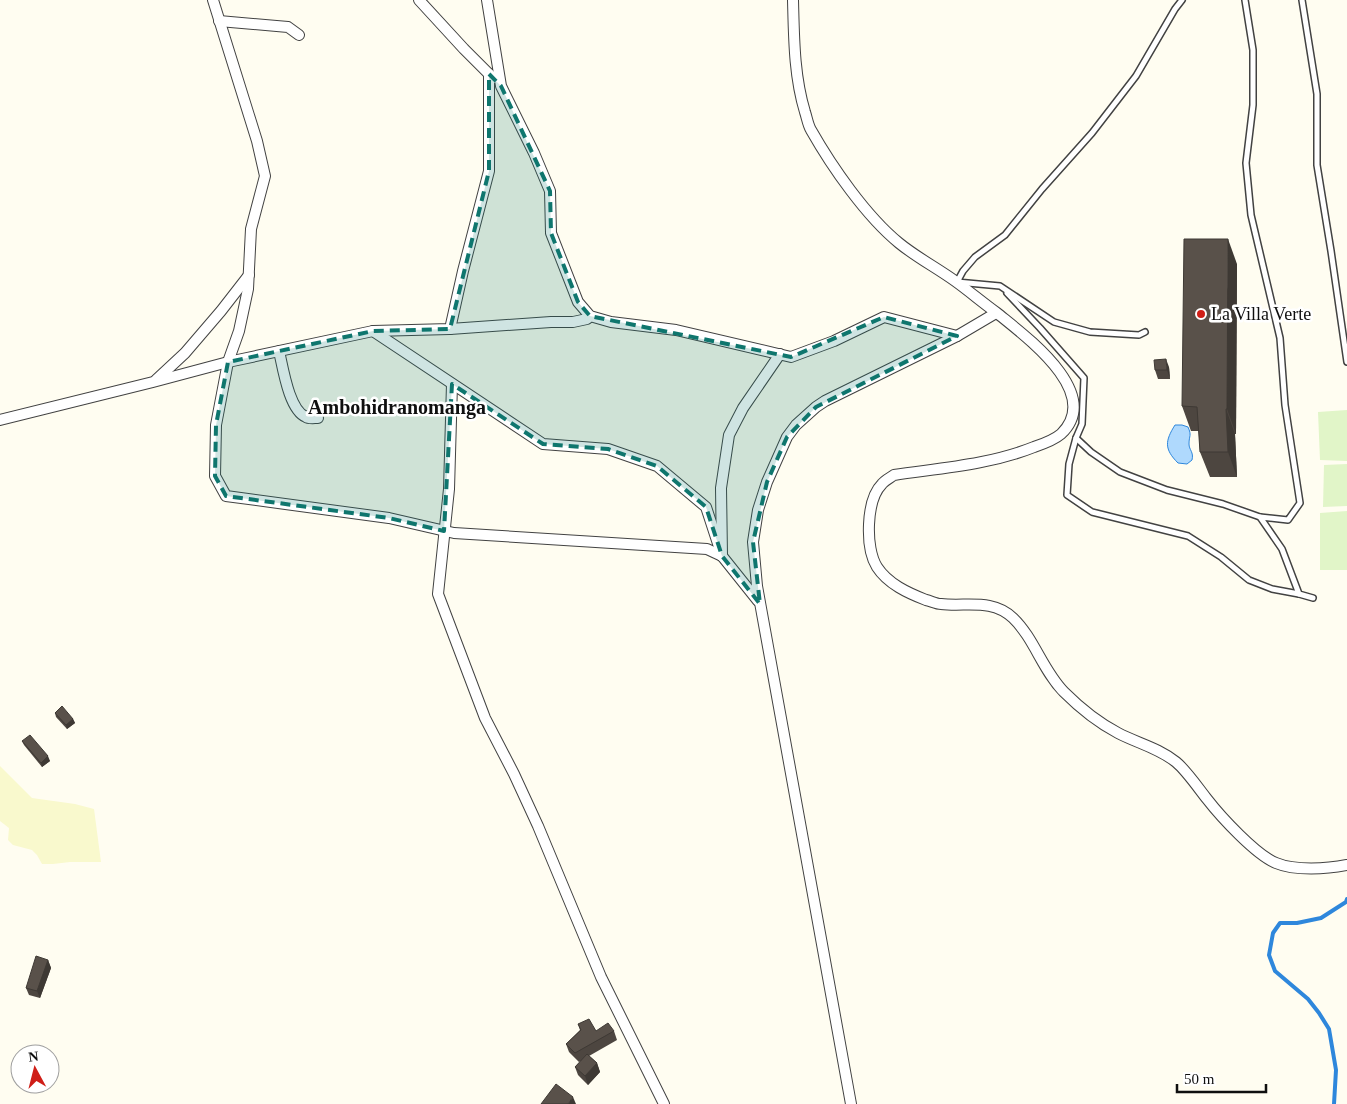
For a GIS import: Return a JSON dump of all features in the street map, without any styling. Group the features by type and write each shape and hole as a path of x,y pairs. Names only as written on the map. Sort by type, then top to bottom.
{"street":[{"path":"213,0 257,141 264,176 251,229 248,290 239,331 228,362 216,425 215,476 226,496 389,518 454,533 707,550 722,556"},
{"path":"419,0 501,86"},
{"path":"487,0 501,86 534,153 550,191 551,233 578,302 590,316 611,322 676,330 791,357 884,317 957,336"},
{"path":"793,0 795,61 799,93 810,128 841,177 873,218 898,242 957,282 1041,350 1066,383 1073,401 1073,412 1068,425 1060,434 1049,441 990,461 894,475 882,483 872,500 869,530 871,552 876,566 885,577 901,589 916,596 940,604 984,604 996,607 1008,614 1025,634 1054,681 1064,692 1084,710 1118,732 1176,762 1212,804 1262,855 1276,863 1289,866 1329,869 1347,865"},
{"path":"219,21 288,27 299,35"},
{"path":"450,329 489,171 489,74"},
{"path":"153,382 185,353 249,275"},
{"path":"851,1104 757,586 753,542 758,510 767,482 787,437 796,424 810,411 825,401 957,336 996,313"},
{"path":"0,420 228,362 373,331 572,322 586,320 590,316"},
{"path":"373,331 543,444 608,449 657,466 706,507 722,556 760,604"},
{"path":"279,351 290,392 298,412 307,418 318,418"},
{"path":"722,556 721,488 729,435 743,408 780,354"},
{"path":"452,384 449,489 438,594 485,718 534,818 601,977 664,1104"}],"lane":[{"path":"1145,332 1139,335 1090,332 1054,322 1000,286 957,282 963,271 976,257 1005,234 1092,133 1136,76 1182,0"},
{"path":"1076,438 1091,452 1120,472 1167,490 1223,504 1260,517 1288,520 1300,503 1285,405 1280,338 1251,216 1246,162 1252,105 1253,50 1245,0"},
{"path":"1302,0 1317,94 1317,165 1347,362"},
{"path":"1000,286 1084,378 1082,424 1069,464 1067,495 1092,512 1188,536 1221,557 1249,580 1272,589 1313,598"},
{"path":"1260,517 1282,549 1299,594"}],"highlighted area":[{"path":"489,74 501,86 550,191 551,233 578,302 590,316 791,357 884,317 957,336 816,407 787,437 767,482 753,542 760,604 722,556 706,507 657,466 608,449 543,444 452,384 444,531 389,518 226,496 215,476 216,425 228,362 373,331 450,329 489,171"}],"green space":[{"path":"1347,410 1347,461 1320,460 1318,412"},
{"path":"1347,464 1347,506 1323,507 1324,465"},
{"path":"1347,511 1347,570 1320,570 1320,513"},
{"path":"0,766 32,798 75,804 94,809 101,862 42,864 32,850 13,845 8,840 9,828 0,821"}],"water":[{"path":"1175,425 1188,427 1189,430 1189,446 1192,460 1187,464 1178,463 1168,449 1169,436"}],"building":[{"path":"1184,239 1228,239 1226,409 1228,452 1200,452 1197,407 1182,406"},
{"path":"1166,359 1167,370 1155,370 1154,360"},
{"path":"62,706 73,719 66,725 55,713"},
{"path":"30,735 48,756 41,763 22,741"},
{"path":"36,956 48,960 37,991 26,988"},
{"path":"589,1019 596,1031 608,1023 614,1031 575,1053 566,1044 581,1030 578,1024"},
{"path":"587,1054 597,1063 585,1076 575,1067"},
{"path":"556,1084 573,1097 568,1104 541,1104"}],"waterway":[{"name":"Ambohidranomanga","path":"1334,1104 1336,1070 1329,1029 1308,999 1275,971 1269,955 1273,933 1280,923 1297,923 1321,918 1346,902 1347,899"}],"place":[{"name":"La Villa Verte","path":"1201,314"}],"district":[{"name":"Ambohidranomanga","path":"397,407"}]}
